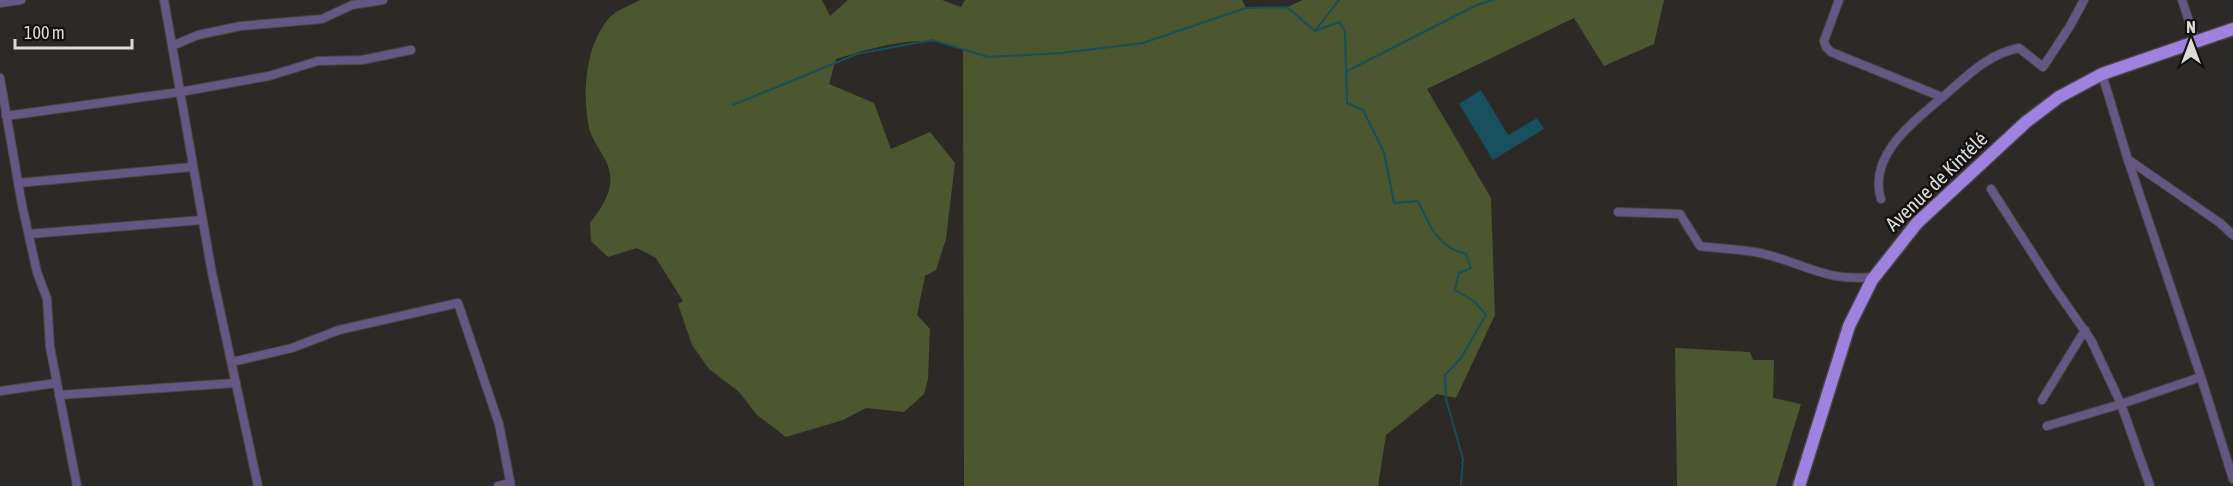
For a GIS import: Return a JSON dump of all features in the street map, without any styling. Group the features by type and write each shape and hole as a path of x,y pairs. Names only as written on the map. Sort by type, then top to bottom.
{"main road":[{"name":"Avenue de Kintélé","path":"1799,486 1849,326 1874,277 1917,223 2026,122 2059,97 2102,74 2233,29"}],"street":[{"path":"0,3 21,0"},
{"path":"164,0 202,220 258,486"},
{"path":"172,46 198,35 241,26 322,19 352,5 383,0"},
{"path":"1839,0 1824,41 1831,52 1942,97"},
{"path":"1881,199 1878,182 1882,167 1891,149 1906,129 1985,61 2009,50 2019,48 2043,68 2084,0"},
{"path":"2182,0 2196,42"},
{"path":"6,116 180,92 268,76 318,61 362,60 411,50"},
{"path":"2102,74 2233,479"},
{"path":"0,78 18,183 37,272 47,299 50,348 77,486"},
{"path":"2128,160 2233,235"},
{"path":"18,183 192,167"},
{"path":"1991,189 2100,355 2121,404 2150,486"},
{"path":"1618,212 1680,214 1700,246 1760,253 1823,275 1853,279 1874,277"},
{"path":"29,234 202,220"},
{"path":"232,362 292,348 339,330 458,303 499,424 511,485 498,486"},
{"path":"2042,400 2085,330"},
{"path":"2047,426 2200,377"},
{"path":"0,391 57,383"},
{"path":"59,395 236,383"}],"green space":[{"path":"640,0 822,0 830,16 848,0 942,0 961,7 965,0 1242,0 1246,8 1287,7 1303,0 1664,0 1654,44 1604,66 1574,18 1427,89 1491,198 1495,315 1456,398 1437,394 1386,435 1378,486 964,486 963,50 933,41 917,41 883,46 836,59 829,84 874,103 891,149 930,132 955,163 946,239 936,270 925,276 917,315 930,329 928,379 924,394 904,412 866,408 843,420 786,437 757,415 739,392 709,369 692,345 678,304 683,301 656,258 637,248 608,257 591,241 590,223 605,201 610,188 610,174 589,128 586,86 590,56 601,29 609,18"},
{"path":"1675,348 1750,352 1753,360 1774,360 1773,398 1801,404 1776,486 1677,486"}],"water":[{"path":"1481,90 1508,135 1537,118 1544,129 1493,160 1459,104"}],"waterway":[{"path":"1339,0 1315,31 1339,22 1345,31 1347,103 1363,110 1384,152 1394,203 1418,201 1436,235 1448,247 1466,254 1471,268 1459,273 1455,290 1474,301 1486,315 1461,358 1445,375 1446,399 1463,459 1461,486"},
{"path":"1347,71 1477,5 1493,0"},
{"path":"733,105 857,54 932,40 988,57 1061,53 1143,43 1246,8 1287,7 1315,31"}]}
